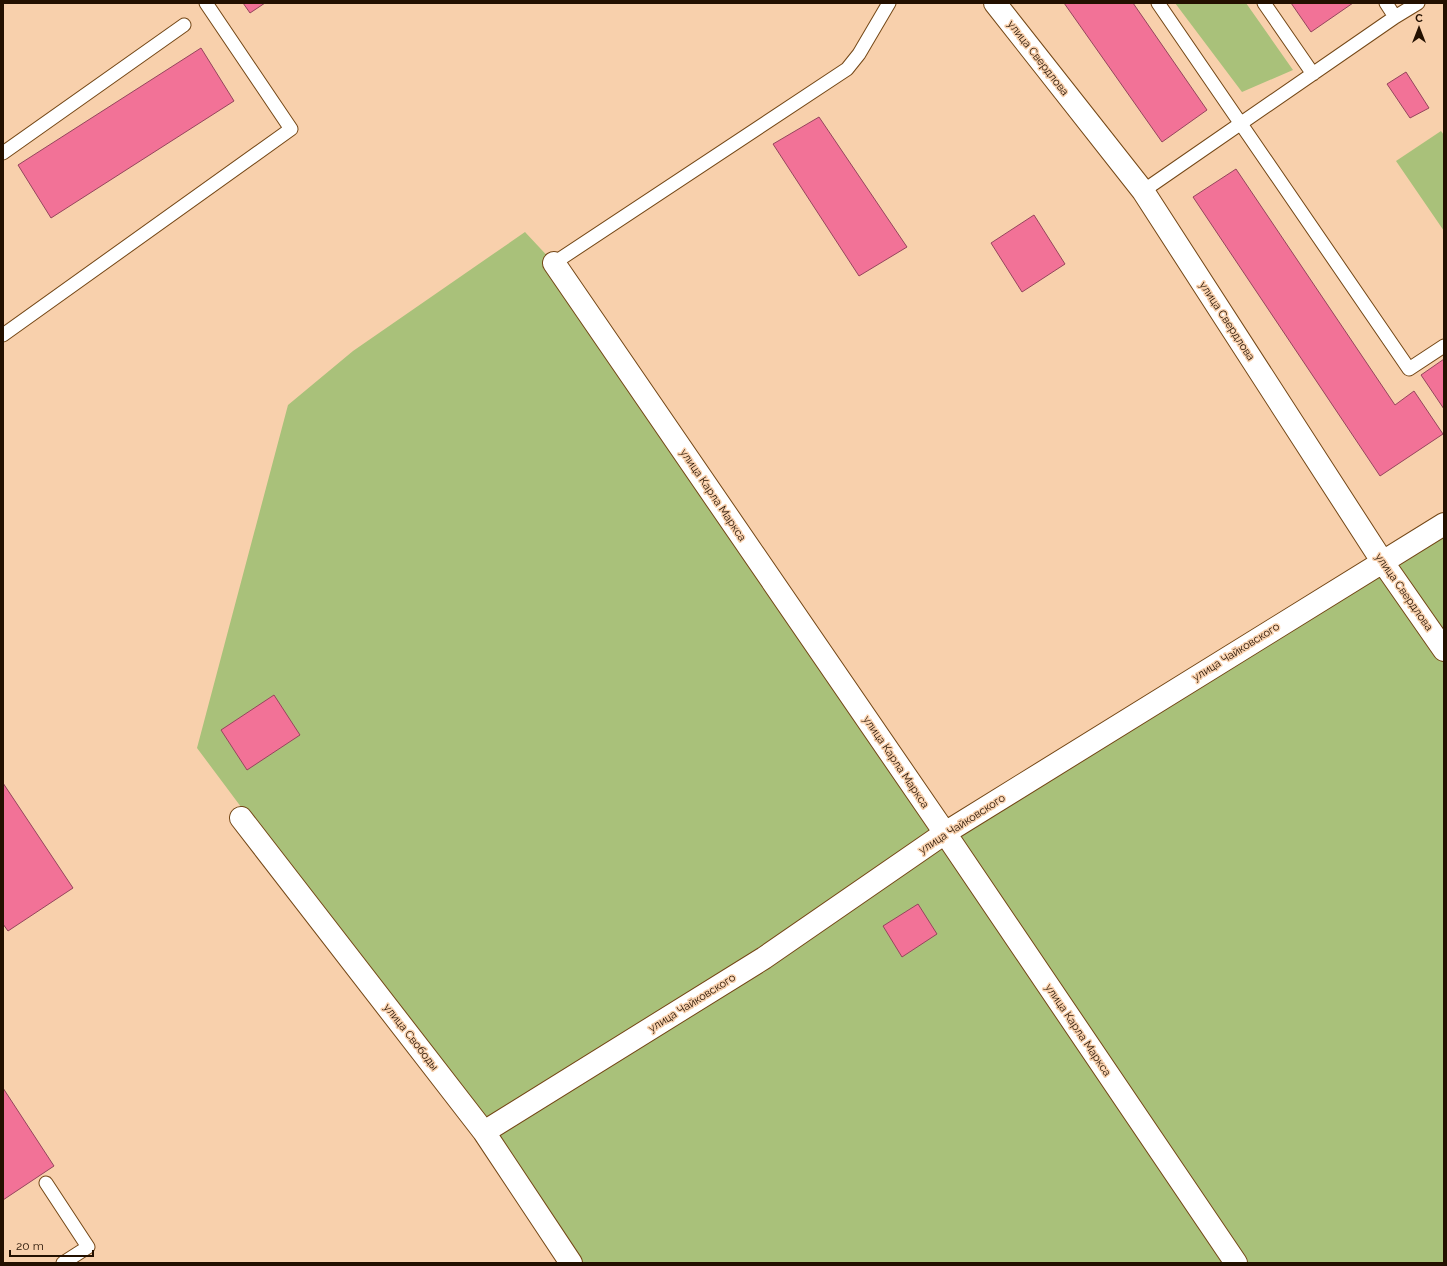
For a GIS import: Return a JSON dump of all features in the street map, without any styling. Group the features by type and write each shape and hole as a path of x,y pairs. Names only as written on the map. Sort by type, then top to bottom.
{"street":[{"name":"улица Свердлова","path":"995,3 1143,191 1382,561 1444,650"},
{"name":"улица Карла Маркса","path":"554,263 945,833 1236,1263"},
{"name":"улица Чайковского","path":"484,1132 764,958 945,833 1444,524"},
{"name":"улица Свободы","path":"241,818 484,1132 571,1263"}],"lane":[{"path":"554,263 847,69 859,54 888,3"},
{"path":"1158,3 1242,123 1409,369 1444,346"},
{"path":"1264,3 1313,74"},
{"path":"1386,3 1395,17"},
{"path":"1143,191 1395,17 1418,3"},
{"path":"3,335 291,129 208,6"},
{"path":"3,153 184,25"},
{"path":"46,1183 88,1247 63,1263"}],"green space":[{"path":"1175,3 1246,3 1293,70 1242,92"},
{"path":"1441,131 1444,135 1444,231 1396,161"},
{"path":"525,232 554,263 945,833 1444,524 1444,1263 571,1263 484,1132 197,748 288,405 353,351"}],"building":[{"path":"243,3 265,3 250,13"},
{"path":"1064,3 1133,3 1207,110 1162,142"},
{"path":"1291,3 1353,3 1311,32"},
{"path":"201,48 234,101 51,218 18,165"},
{"path":"1406,72 1429,108 1410,118 1387,84"},
{"path":"819,117 907,247 859,276 773,144"},
{"path":"1236,169 1395,405 1414,391 1443,434 1380,476 1193,197"},
{"path":"1034,215 1065,264 1022,292 991,243"},
{"path":"1444,359 1444,409 1421,375"},
{"path":"274,695 300,735 247,770 221,730"},
{"path":"3,783 73,888 8,931 3,924"},
{"path":"918,904 937,934 902,957 883,926"},
{"path":"3,1088 54,1166 3,1200"}]}
